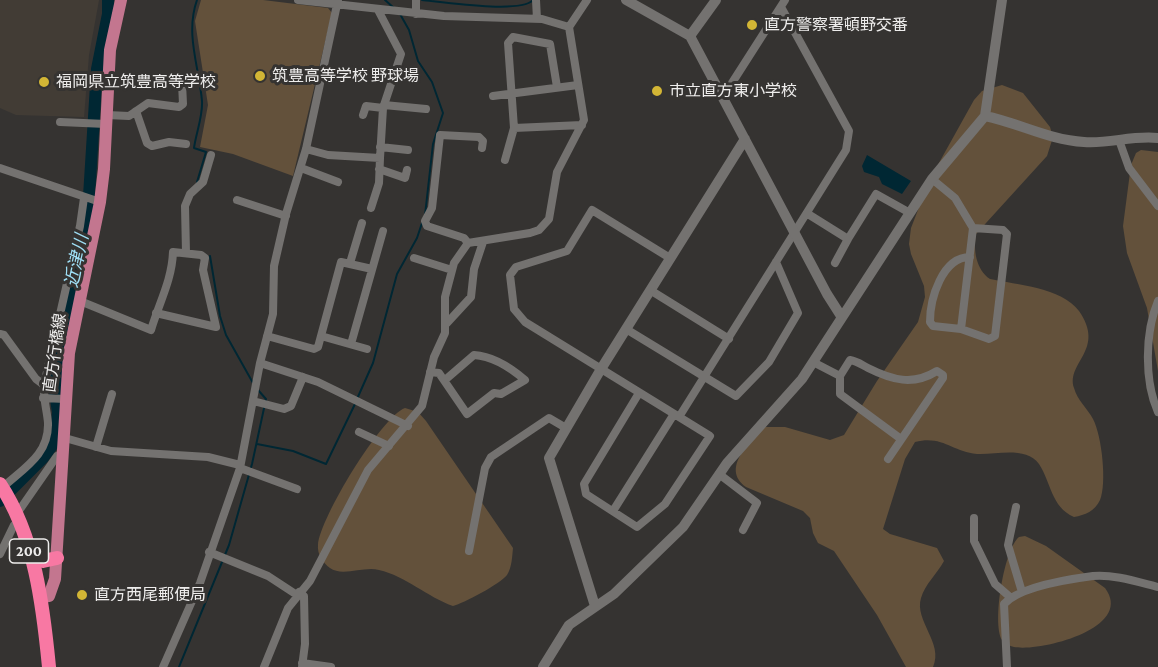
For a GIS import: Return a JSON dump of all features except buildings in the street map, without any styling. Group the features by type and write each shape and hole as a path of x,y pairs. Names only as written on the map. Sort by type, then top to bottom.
{"highway":[{"name":"200","path":"1,487 16,514 26,540 40,597 49,667"},
{"path":"26,540 39,559 50,562 57,558"}],"main road":[{"name":"直方行橋線","path":"40,597 49,596 52,591 57,558 65,438 63,399 69,353 100,202 110,50 121,0"}],"street":[{"path":"298,0 416,14 537,19 569,27"},
{"path":"416,0 416,14"},
{"path":"536,0 537,19"},
{"path":"447,323 444,297 460,252 468,243 530,233 545,226 549,219 557,172 584,120 569,27 587,0"},
{"path":"626,0 690,36 794,233 842,316"},
{"path":"690,36 716,0"},
{"path":"543,667 569,625 614,594 683,526 719,474 802,379 932,179 985,116 1002,0"},
{"path":"164,667 174,638 192,604 240,467 260,363 273,314 274,266 306,149 338,3"},
{"path":"723,97 783,3"},
{"path":"613,511 676,416 704,379 846,150 849,131 783,3"},
{"path":"371,208 379,183 384,106 401,54 378,10"},
{"path":"505,160 514,128 508,43 513,38 550,44 556,87"},
{"path":"60,122 106,121 129,116 148,103 179,107 183,104 182,83"},
{"path":"493,96 578,85"},
{"path":"363,115 366,106 426,109"},
{"path":"136,111 147,142 153,146 169,142 186,144"},
{"path":"985,116 1053,138 1083,142 1119,140 1134,136 1158,138"},
{"path":"514,128 582,125"},
{"path":"468,243 464,238 427,226 424,221 432,208 440,135 479,137 483,141 482,148"},
{"path":"595,606 549,458 601,369 745,139"},
{"path":"1119,140 1129,168 1158,206"},
{"path":"381,147 408,150"},
{"path":"306,149 328,155 380,158"},
{"path":"186,254 185,206 190,194 203,182 211,155"},
{"path":"0,168 100,202"},
{"path":"301,168 338,182"},
{"path":"380,169 405,178 407,170"},
{"path":"932,179 955,198 973,228 961,329"},
{"path":"835,263 876,194 910,213"},
{"path":"1,487 24,471 41,451 48,423 44,386 80,226 84,198"},
{"path":"237,200 286,216"},
{"path":"639,393 584,484 586,494 637,527 665,504 710,436 518,315 514,309 510,276 512,270 567,251 592,210 670,258"},
{"path":"808,214 848,239"},
{"path":"350,263 362,223"},
{"path":"970,257 962,257 949,264 930,302 930,322 933,326 961,329 989,339 995,336 1007,234 1003,230 973,228"},
{"path":"351,344 383,231"},
{"path":"264,667 288,608 310,581 369,470 408,426 422,406 430,372 447,323 471,297 474,269 483,242"},
{"path":"80,301 151,330 156,313 172,275 173,252 201,255 205,258 203,270 216,327 156,313"},
{"path":"414,258 452,270"},
{"path":"267,336 314,349 318,347 341,262 372,269"},
{"path":"626,329 704,379 736,396 769,362 798,313 776,262"},
{"path":"650,291 729,339"},
{"path":"1158,301 1151,318 1150,386 1158,412"},
{"path":"0,334 4,335 36,379 44,386"},
{"path":"321,336 367,349"},
{"path":"430,372 439,373 467,414 494,393 501,394 524,383 525,380 489,357 477,355 474,355 445,380"},
{"path":"888,459 943,378 941,372 906,382 850,360 840,376 840,394 901,439"},
{"path":"813,362 840,376"},
{"path":"260,363 303,377 408,426"},
{"path":"253,401 284,409 291,406 303,377"},
{"path":"96,447 112,394"},
{"path":"45,398 63,399"},
{"path":"469,551 485,468 491,457 549,418 566,428"},
{"path":"359,432 388,446"},
{"path":"65,438 96,447 165,457 208,457 297,489"},
{"path":"0,554 3,539 16,514 57,456 64,451"},
{"path":"719,474 757,503 743,530"},
{"path":"1016,507 1008,545 1022,591"},
{"path":"974,518 974,541 994,584 1010,597"},
{"path":"209,552 268,576 304,596 302,665 331,667"},
{"path":"1007,667 1004,604 1010,597 1022,591 1091,576 1158,587"}],"shaded area":[{"name":"福岡県立筑豊高等学校","path":"0,0 99,0 89,55 84,117 16,115 0,108"},
{"name":"筑豊高等学校 野球場","path":"201,0 263,0 328,8 332,13 293,176 233,154 200,147 208,105 195,21"},
{"path":"1002,85 1023,93 1050,127 1053,137 1047,156 976,234 977,259 981,270 990,279 1038,288 1061,297 1079,311 1086,324 1087,346 1073,379 1074,388 1093,419 1099,437 1103,472 1102,493 1098,504 1092,510 1074,517 1066,513 1056,501 1043,471 1033,458 1019,453 968,453 940,442 925,440 915,442 905,459 883,529 890,534 937,548 944,561 925,588 920,607 935,649 933,667 906,667 877,615 834,551 818,543 810,518 803,511 746,487 739,480 736,472 737,464 740,456 764,427 785,427 830,440 844,435 877,381 918,322 925,297 924,286 909,244 911,228 930,179 974,100 982,91"},
{"path":"1141,150 1158,152 1158,371 1147,308 1127,253 1123,226 1131,165 1136,153"},
{"path":"405,408 418,412 426,421 513,548 510,569 503,579 482,593 453,606 379,570 335,571 325,564 318,552 321,532 329,513 353,470 382,429 394,415"},
{"path":"1025,536 1046,546 1105,588 1111,602 1107,615 1097,626 1063,641 1044,646 1014,647 1002,640 998,618 1004,570 1014,544 1019,537"}],"water":[{"path":"867,155 911,181 902,194 882,184 879,177 864,172 862,166"}],"waterway":[{"name":"近津川","path":"0,501 43,458 56,434 58,412 55,393 60,339 88,212 97,69 108,14 108,0"},
{"path":"197,0 192,25 202,107 194,148 206,152 197,182"},
{"path":"385,0 394,8"},
{"path":"422,0 498,7 526,4 533,0"},
{"path":"400,14 409,30 418,61 432,82 443,113 433,144 425,215"},
{"path":"357,399 373,363 397,274 417,238 422,223"},
{"path":"210,256 220,316 226,335 253,383"},
{"path":"179,667 229,545 252,464 266,399 258,390"},
{"path":"257,444 293,451 326,464 355,404"}],"place":[{"name":"直方警察署頓野交番","path":"752,25"},
{"name":"筑豊高等学校 野球場","path":"260,76"},
{"name":"福岡県立筑豊高等学校","path":"44,82"},
{"name":"市立直方東小学校","path":"657,91"},
{"name":"直方西尾郵便局","path":"82,595"}]}
